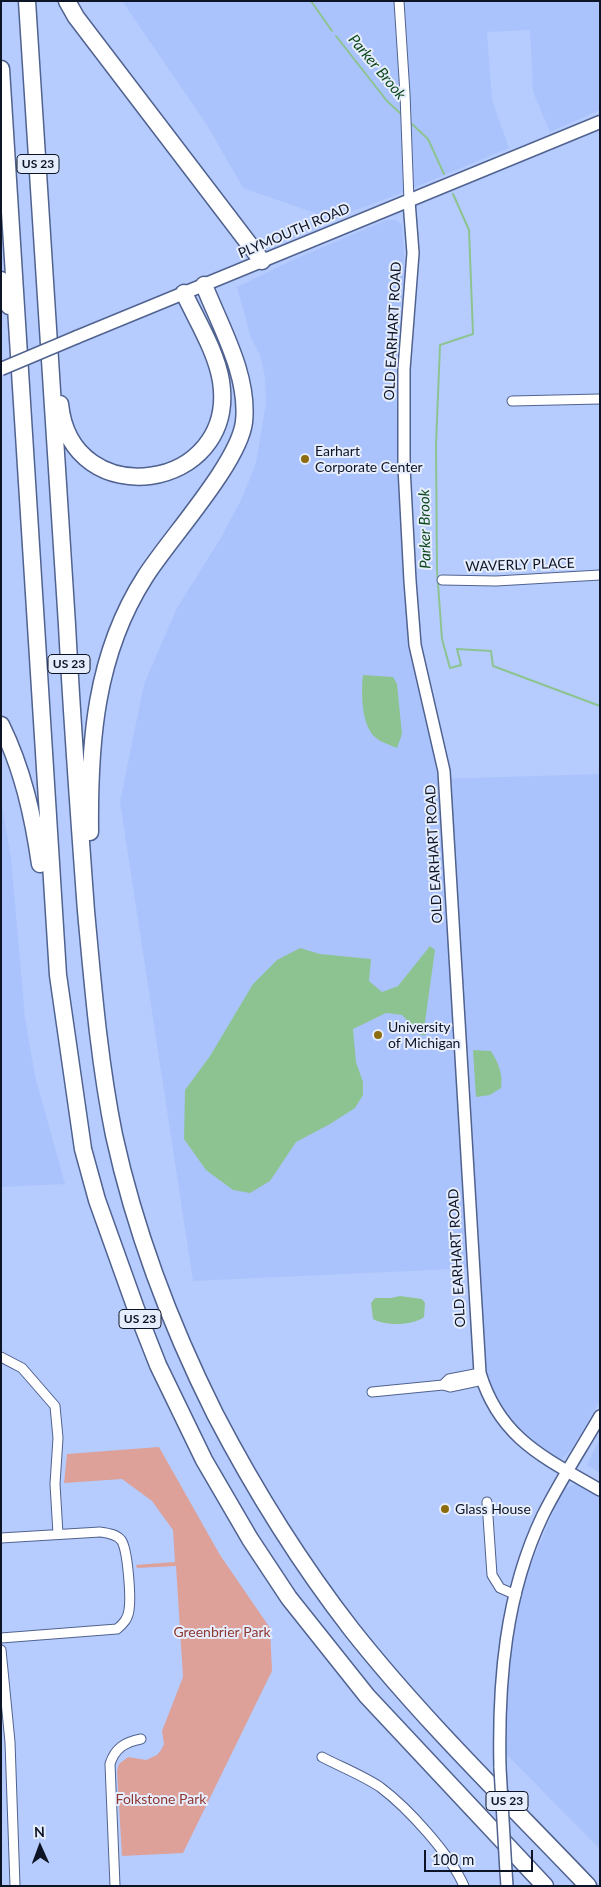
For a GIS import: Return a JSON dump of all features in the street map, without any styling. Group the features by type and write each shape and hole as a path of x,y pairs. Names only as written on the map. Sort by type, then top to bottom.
{"highway":[{"name":"US 23","path":"27,1 48,308 77,796 90,952 99,1044 114,1135 142,1236 194,1370 219,1421 276,1520 314,1580 354,1632 398,1684 588,1886"},
{"path":"67,1 76,17 147,113 262,261"},
{"name":"US 23","path":"1,69 58,967 83,1149 104,1218 136,1309 158,1364 204,1460 250,1539 289,1598 367,1696 545,1886"},
{"path":"1,280 17,332"},
{"path":"90,952 92,739 104,669 120,626 144,578 223,469 240,440 244,423 245,399 241,379 204,285"},
{"path":"48,308 61,413 71,439 84,456 102,468 121,476 147,478 169,473 189,461 205,446 218,422 222,400 221,380 216,362 184,293"},
{"path":"1,725 21,770 35,824 54,1012 68,1095 83,1149"}],"main road":[{"name":"PLYMOUTH ROAD","path":"1,368 600,122"}],"street":[{"path":"399,1 406,103 409,201"},
{"name":"OLD EARHART ROAD","path":"409,201 413,253 404,369 404,467 410,581 415,644 444,770 482,1377 495,1410 511,1430 535,1453 600,1490"},
{"path":"512,401 600,399"},
{"name":"WAVERLY PLACE","path":"442,580 496,581 600,575"},
{"path":"1,1357 22,1368 55,1406 58,1438 55,1484 58,1534"},
{"path":"372,1392 443,1385 450,1387 482,1377"},
{"path":"507,1886 500,1768 501,1676 516,1595 529,1550 543,1516 600,1416"},
{"path":"488,1502 492,1576 500,1588 516,1595"},
{"path":"1,1538 108,1533 120,1539 124,1546 129,1610 124,1624 117,1629 105,1632 1,1638"},
{"path":"1,1650 15,1886"},
{"path":"115,1886 110,1764 113,1754 119,1748 128,1742 141,1739"},
{"path":"322,1757 379,1786 398,1802 456,1868 464,1886"}],"shaded area":[{"path":"122,1 600,1 600,110 550,132 533,92 530,30 487,32 492,100 509,148 394,196 320,223 315,213 243,188 207,125"},
{"name":"University of Michigan","path":"387,220 395,220 402,224 405,272 398,331 396,384 399,501 408,628 413,666 432,744 438,779 600,774 600,1401 571,1450 562,1459 556,1459 534,1447 501,1413 484,1375 475,1268 193,1281 120,802 144,684 177,608 222,536 242,498 256,463 266,403 265,377 260,355 251,338 237,287 295,259"},
{"path":"363,675 393,677 397,684 402,734 397,748 376,738 367,725 362,699"},
{"path":"1,800 11,858 25,1018 35,1076 65,1184 1,1187"},
{"path":"430,946 435,950 425,1022 426,1035 421,1035 402,1015 386,1013 353,1029 356,1062 363,1082 363,1095 355,1108 296,1142 270,1181 250,1193 233,1190 206,1170 184,1139 185,1090 210,1056 253,984 277,960 300,948 320,954 371,959 369,981 382,992 398,986"},
{"path":"473,1050 491,1051 498,1065 501,1074 501,1088 490,1095 476,1097"},
{"path":"400,1296 422,1299 425,1303 424,1317 413,1322 399,1324 384,1323 373,1319 371,1303 375,1298"},
{"path":"600,1438 600,1473 587,1465"},
{"path":"576,1484 600,1498 600,1849 504,1752 504,1708 510,1639 524,1580 560,1497 566,1488"}],"green space":[{"path":"159,1447 220,1555 270,1628 272,1671 183,1853 122,1856 117,1771 119,1764 128,1757 146,1760 157,1755 161,1750 164,1744 162,1731 183,1677 176,1566 137,1568 136,1565 175,1562 173,1530 152,1501 122,1479 64,1483 67,1454"}],"waterway":[{"name":"Parker Brook","path":"311,1 332,31"},
{"name":"Parker Brook","path":"336,36 387,101 401,114"},
{"name":"Parker Brook","path":"412,124 428,139 444,174"},
{"name":"Parker Brook","path":"453,194 469,230 473,334 440,345 436,445 437,570 442,639 450,668 461,665 457,649 491,651 493,666 600,706"}],"place":[{"name":"Earhart Corporate Center","path":"305,459"},
{"name":"University of Michigan","path":"378,1035"},
{"name":"Glass House","path":"445,1509"}],"park label":[{"name":"Greenbrier Park","path":"222,1632"},
{"name":"Folkstone Park","path":"161,1799"}]}
